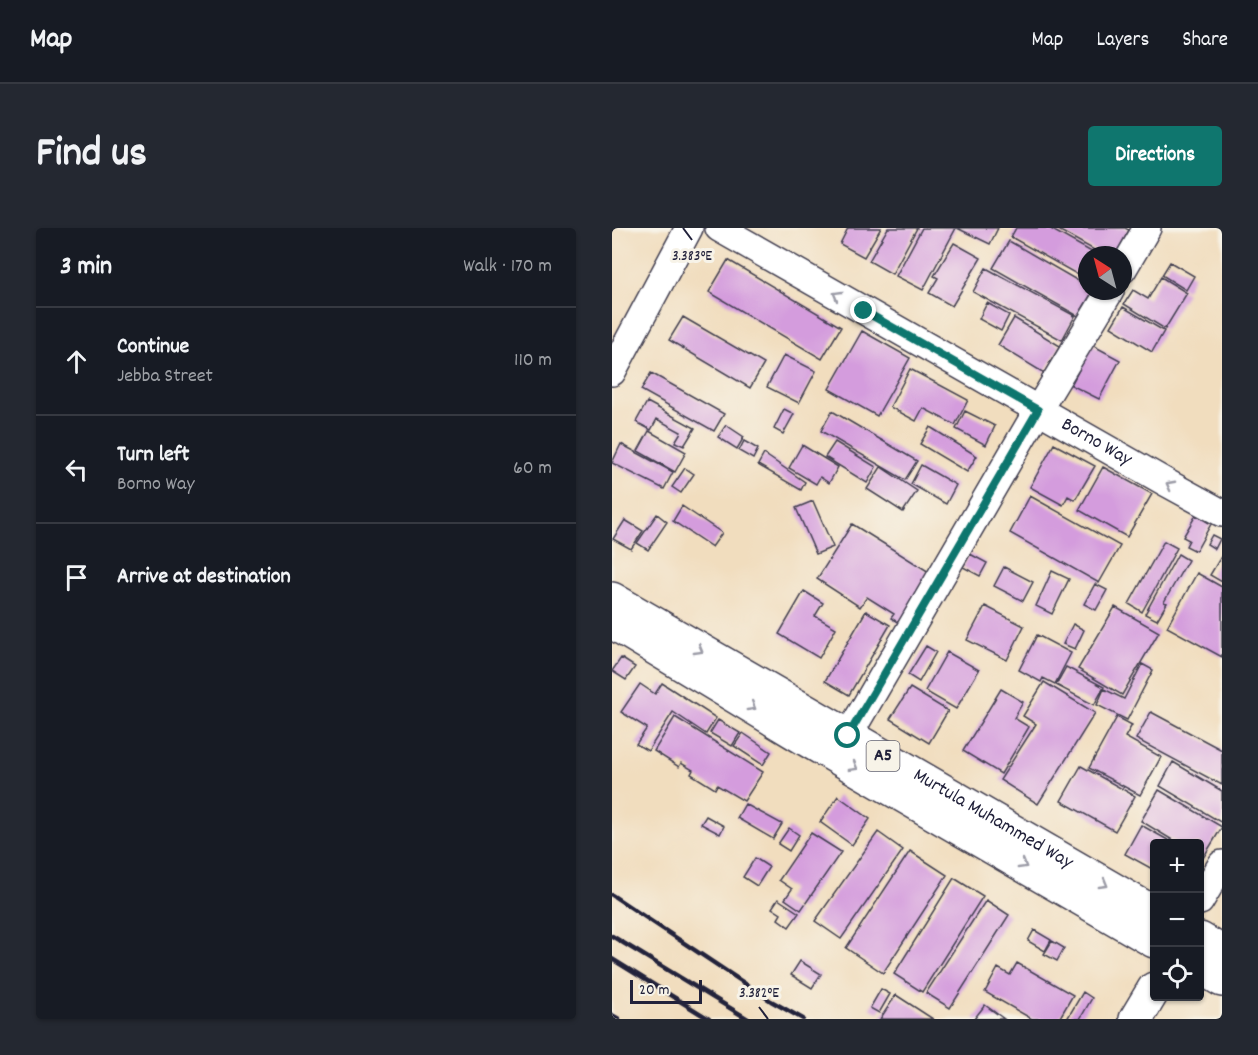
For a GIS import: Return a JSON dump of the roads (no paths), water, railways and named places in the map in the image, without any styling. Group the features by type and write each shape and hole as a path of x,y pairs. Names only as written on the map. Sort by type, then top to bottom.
{"main road":[{"name":"Murtula Muhammed Way","path":"612,599 1150,910"},
{"path":"612,622 804,738 1150,938"},
{"path":"1204,941 1222,952"},
{"path":"1204,969 1222,980"},
{"path":"1136,1019 1150,997"}],"street":[{"path":"612,372 689,228"},
{"name":"Borno Way","path":"720,228 1222,513"},
{"path":"1132,254 1147,228"},
{"path":"848,736 1105,300"},
{"path":"1204,894 1222,864"}],"railway":[{"path":"612,895 771,1001 803,1019"},
{"path":"612,936 748,1019"},
{"path":"612,959 709,1019"},
{"path":"612,1015 619,1019"}]}
